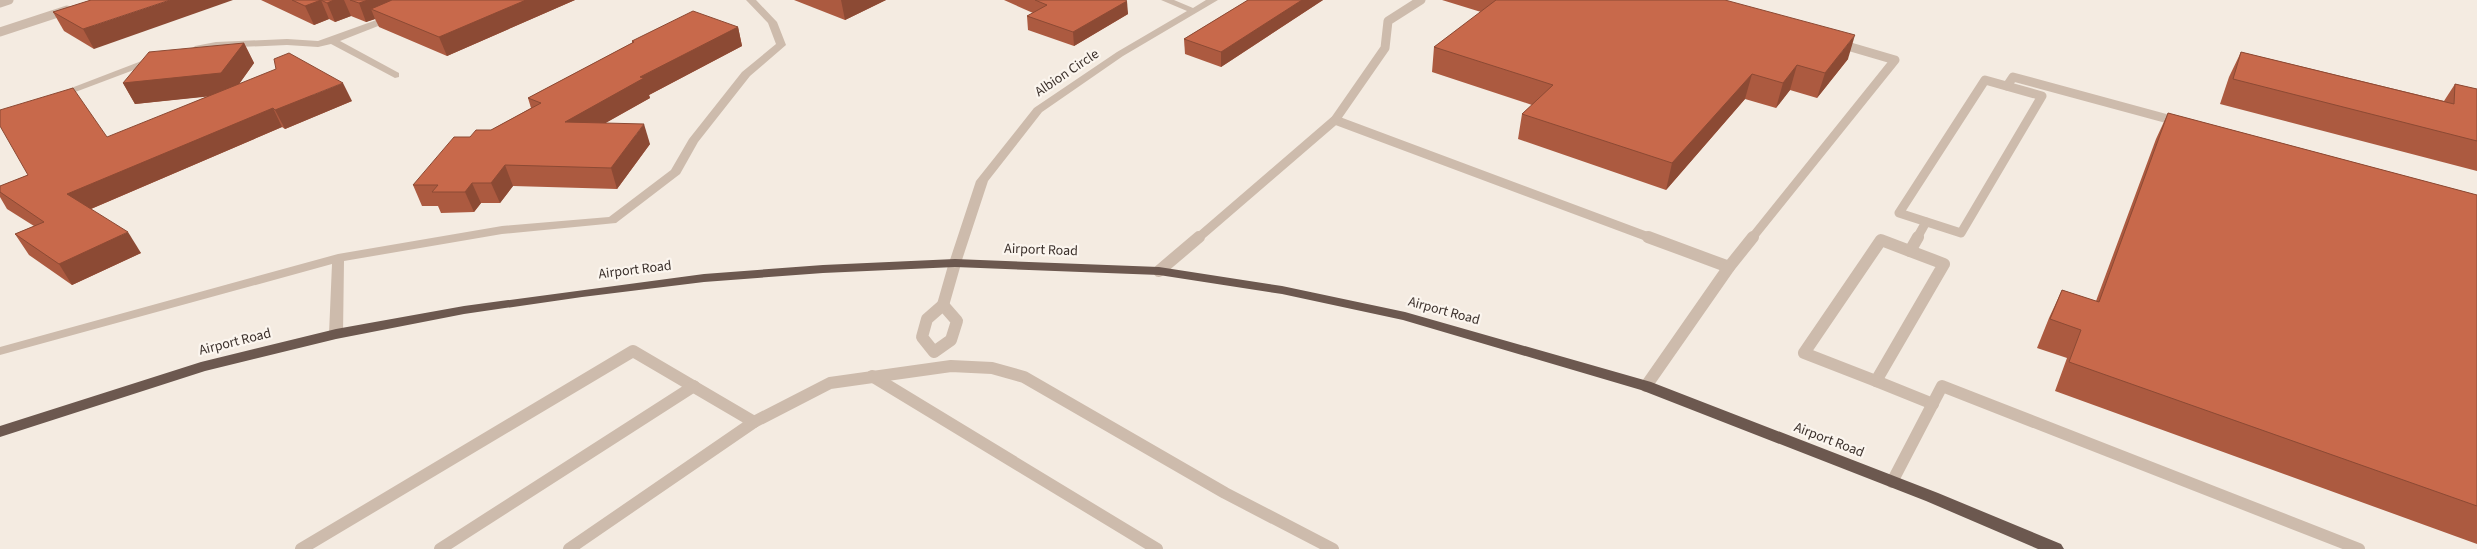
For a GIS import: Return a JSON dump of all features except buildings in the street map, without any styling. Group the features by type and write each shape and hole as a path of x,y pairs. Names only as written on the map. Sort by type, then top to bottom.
{"highway":[{"name":"Airport Road","path":"0,432 201,367 336,334 464,310 704,278 823,269 955,263 1159,271 1282,290 1405,316 1646,386 1892,482 2055,549"}],"street":[{"path":"0,350 338,258 502,230 612,220 676,172 693,141 740,82 781,45 772,22 758,10 751,0"},
{"path":"1166,0 1194,11"},
{"name":"Albion Circle","path":"955,263 982,182 1038,110 1120,54 1213,0"},
{"path":"187,50 216,45 287,42 318,44 332,41 401,14"},
{"path":"332,41 395,75"},
{"path":"47,100 158,57"},
{"path":"336,334 338,258"}],"lane":[{"path":"0,3 9,0"},
{"path":"1159,271 1335,120 1385,48 1388,20 1420,0"},
{"path":"0,32 80,6"},
{"path":"1646,386 1728,266 1895,60 1830,41"},
{"path":"2007,86 2013,77 2193,126"},
{"path":"1985,80 2007,86 2042,96 1961,233 1899,213 1985,80"},
{"path":"1335,120 1728,266"},
{"path":"1910,250 1926,222"},
{"path":"1876,381 1944,264 1881,240 1804,353 1932,404"},
{"path":"934,352 922,337 927,319 943,305 955,263"},
{"path":"930,368 934,352 951,340 957,321 943,305"},
{"path":"301,549 633,351 754,422"},
{"path":"569,549 754,422 830,382 951,366 992,368 1024,378 1225,493 1333,549"},
{"path":"872,376 1157,549"},
{"path":"440,549 694,386"},
{"path":"1892,482 1942,386 2344,546 2358,549"}]}
